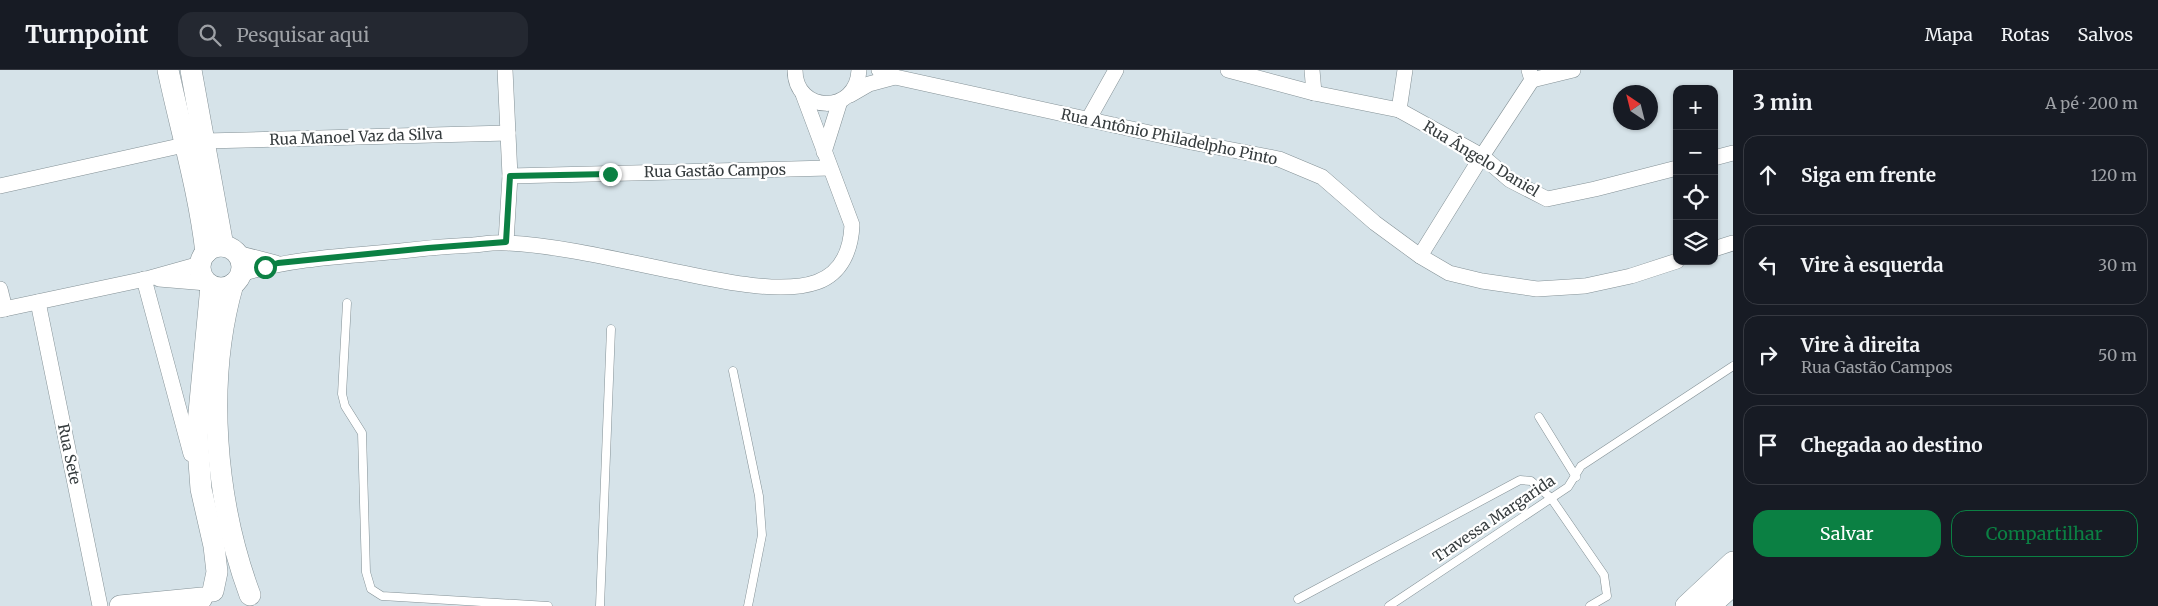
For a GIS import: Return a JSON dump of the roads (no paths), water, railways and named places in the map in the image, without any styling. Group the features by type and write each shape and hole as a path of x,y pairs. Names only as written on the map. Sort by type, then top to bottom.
{"street":[{"path":"168,70 184,145 214,264 225,287 237,279 278,263"},
{"path":"191,70 205,141 214,264 196,434 201,489"},
{"path":"505,70 510,176 506,242"},
{"path":"214,264 278,263 506,242 575,252 715,280 772,287 818,282 831,274 846,257 851,241 852,225 829,168 803,94 798,86 795,70"},
{"path":"824,152 845,98 858,80 859,70"},
{"name":"Rua Antônio Philadelpho Pinto","path":"879,70 895,77 1088,120 1279,159 1322,177 1375,223 1420,256 1449,273 1482,282 1537,289 1585,286 1632,276 1673,262"},
{"path":"1088,120 1116,70"},
{"name":"Rua Ângelo Daniel","path":"1228,70 1314,93 1399,110 1482,156 1510,180 1547,199 1673,169"},
{"path":"1312,70 1314,93"},
{"path":"1399,110 1405,70"},
{"path":"1420,256 1530,75 1573,70"},
{"path":"803,94 821,103 845,98 870,84 895,77"},
{"name":"Rua Manoel Vaz da Silva","path":"205,141 508,133"},
{"path":"0,186 184,145"},
{"path":"1718,157 1733,153"},
{"name":"Rua Gastão Campos","path":"510,176 829,168"},
{"path":"1718,248 1733,243"},
{"path":"0,289 2,309 214,264 242,263 224,316 216,404 230,534 256,602"},
{"path":"147,278 214,546 217,572 203,599"},
{"name":"Rua Sete","path":"38,302 100,606"},
{"path":"1686,606 1733,562"},
{"path":"1710,606 1733,586"},
{"path":"120,606 203,599 228,589 256,602"}],"lane":[{"path":"347,303 342,394 345,406 362,433 366,572 371,589 382,596 548,606"},
{"path":"600,606 611,329"},
{"name":"Travessa Margarida","path":"1389,606 1568,487 1576,477 1581,466 1733,366"},
{"path":"733,371 759,496 762,535 748,606"},
{"path":"1539,417 1576,477"},
{"path":"1298,599 1520,480 1531,481 1551,498 1604,575 1606,596 1590,606"}]}
